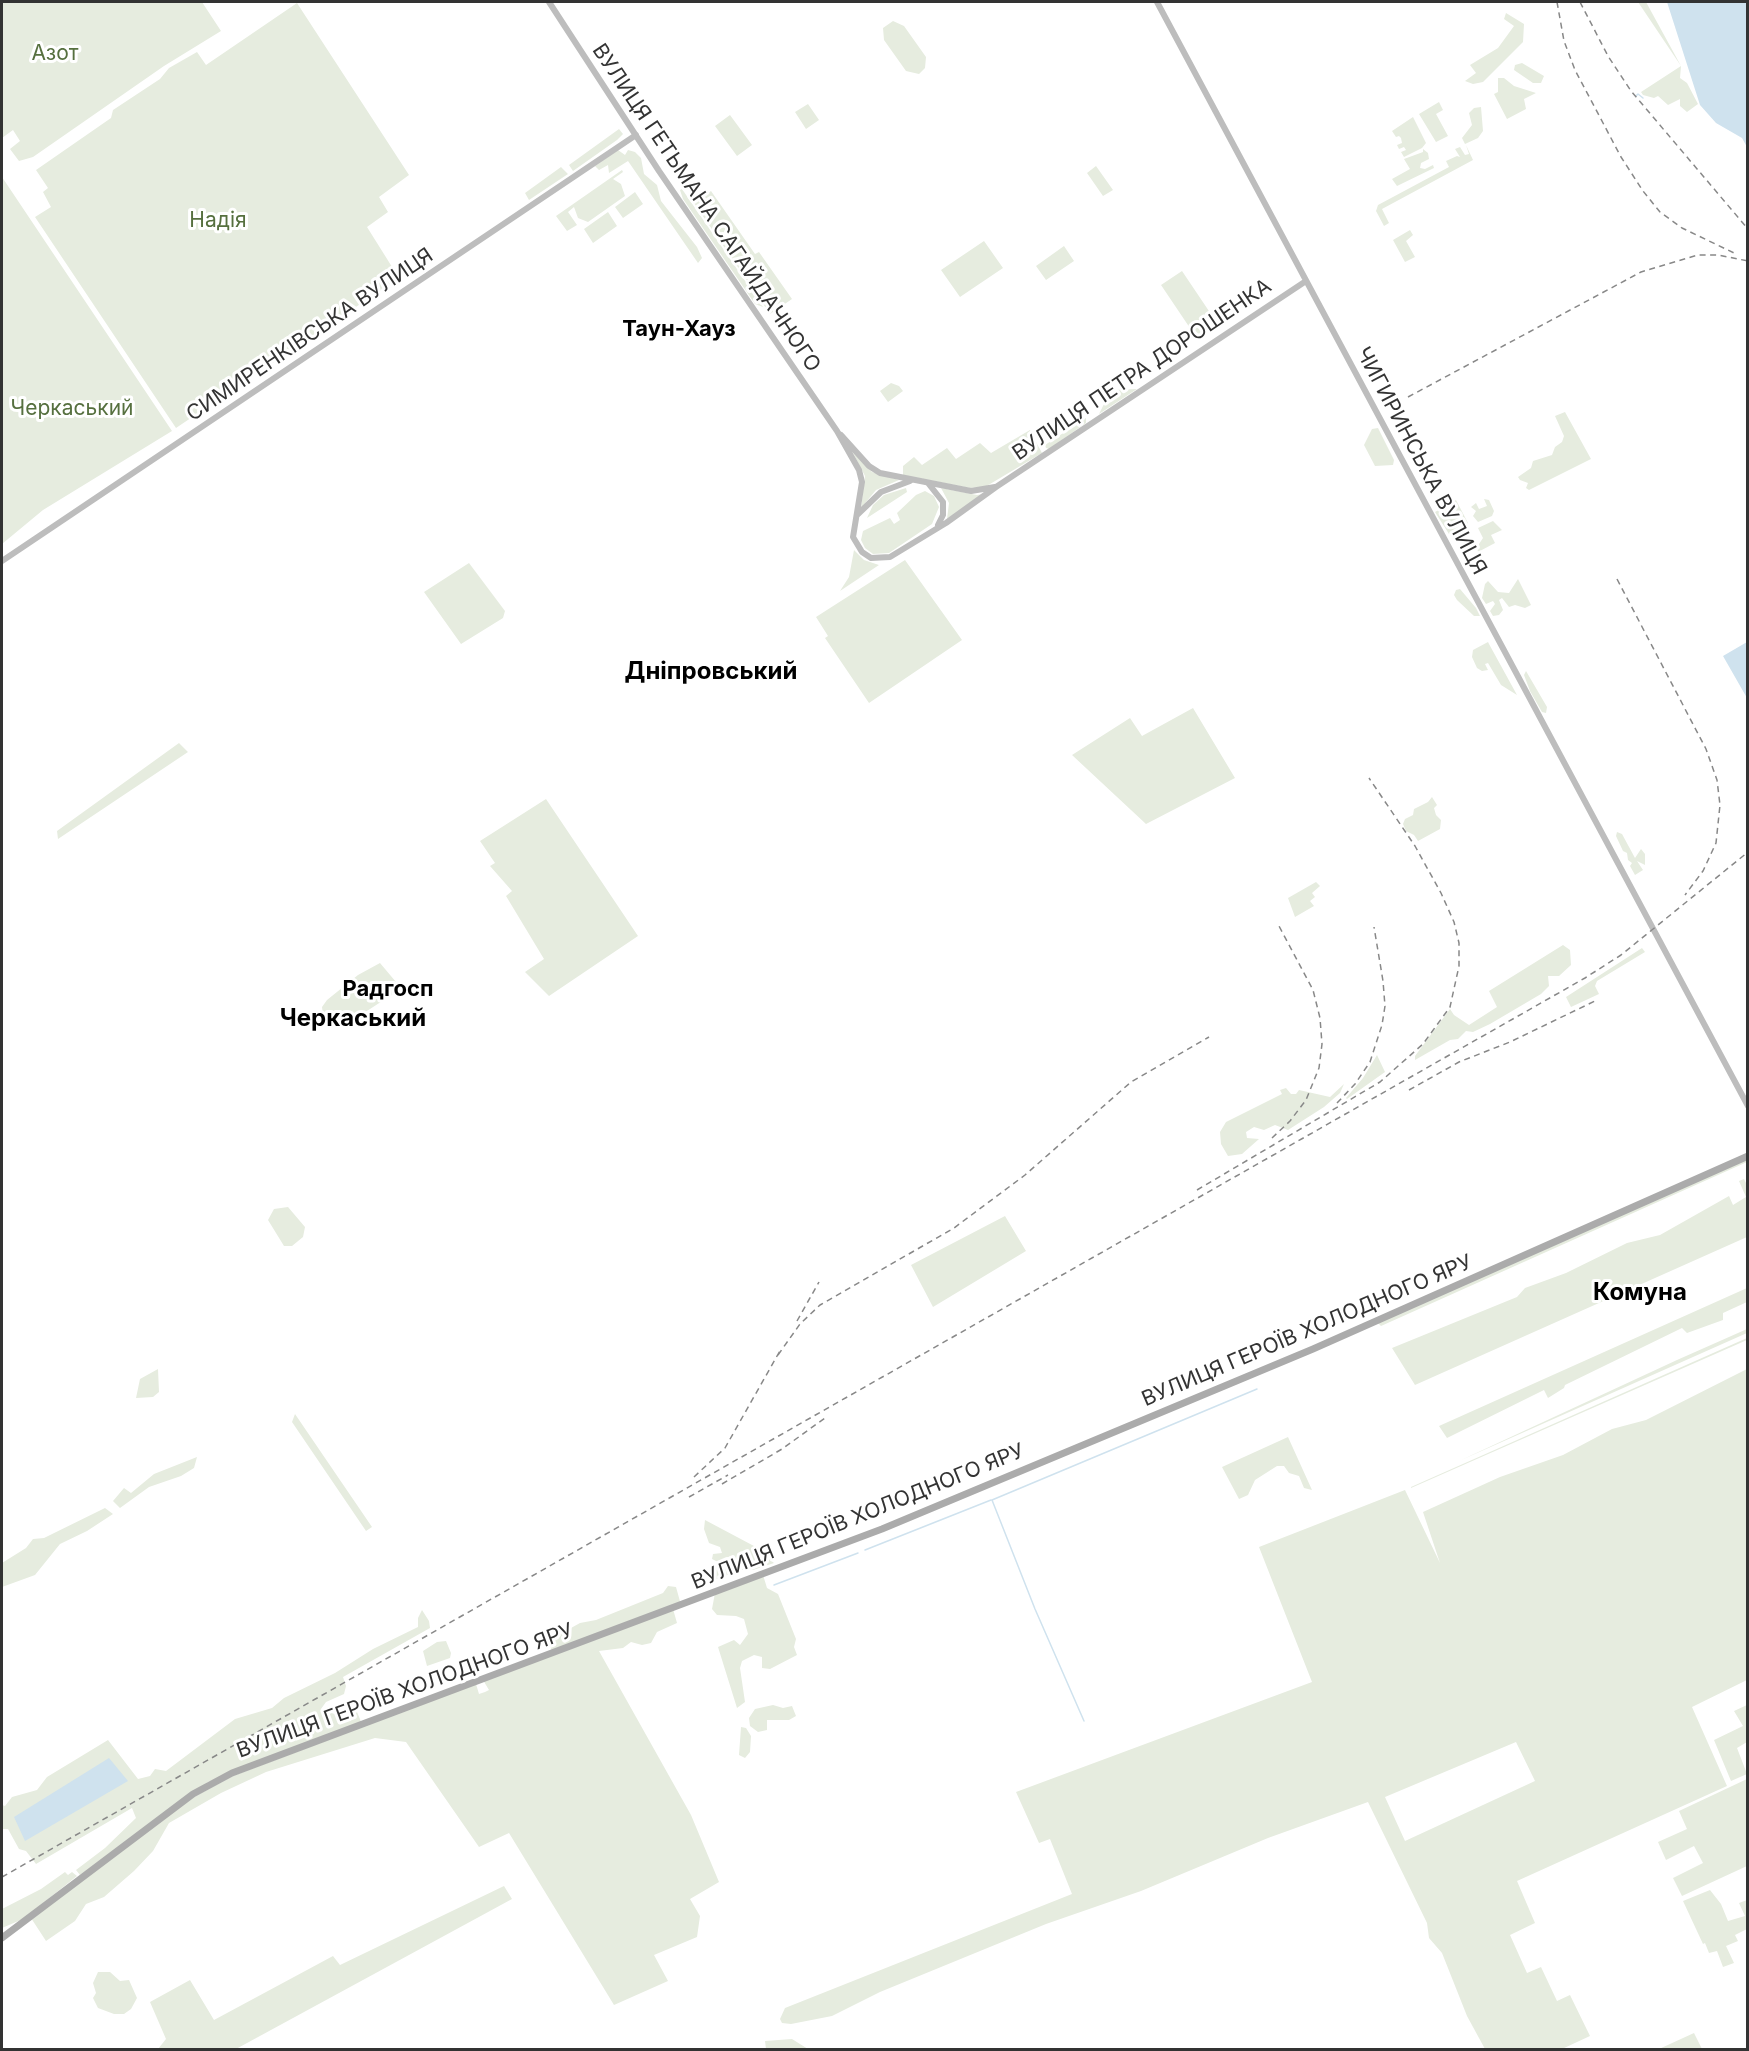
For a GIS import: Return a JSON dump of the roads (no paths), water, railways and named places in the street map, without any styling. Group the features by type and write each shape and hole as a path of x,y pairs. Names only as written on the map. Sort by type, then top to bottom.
{"main road":[{"name":"ВУЛИЦЯ ГЕТЬМАНА САГАЙДАЧНОГО","path":"549,2 636,135 837,431 861,475 857,515"},
{"name":"ЧИГИРИНСЬКА ВУЛИЦЯ","path":"1157,2 1748,1106"},
{"name":"СИМИРЕНКІВСЬКА ВУЛИЦЯ","path":"2,561 636,135"},
{"name":"ВУЛИЦЯ ПЕТРА ДОРОШЕНКА","path":"857,515 853,537 859,548 868,557 877,560 890,557 950,520 996,486 1306,281"},
{"name":"ВУЛИЦЯ ГЕТЬМАНА САГАЙДАЧНОГО","path":"837,431 870,468 880,473 913,480"},
{"name":"ВУЛИЦЯ ПЕТРА ДОРОШЕНКА","path":"913,480 975,491 996,486"},
{"path":"857,515 880,492 913,480"},
{"path":"927,483 944,502 943,516 936,527"},
{"name":"ВУЛИЦЯ ГЕРОЇВ ХОЛОДНОГО ЯРУ","path":"2,1938 193,1794 232,1773 882,1529 1313,1349 1748,1156"}],"water":[{"path":"1667,2 1747,2 1747,147 1742,138 1716,123 1700,105"},
{"path":"1747,642 1747,698 1723,656"},
{"path":"109,1758 128,1781 25,1841 14,1817"}],"waterway":[{"path":"1636,96 1638,94 1643,98"},
{"path":"1084,1721 1035,1609 992,1500 1257,1389"},
{"path":"865,1550 991,1500"},
{"path":"774,1585 858,1553"}],"railway":[{"path":"1557,2 1564,41 1575,70 1621,157 1643,191 1660,212 1682,228 1734,253"},
{"path":"1580,2 1608,56 1631,91 1748,229"},
{"path":"1408,397 1641,272 1698,255 1718,255 1748,261"},
{"path":"1617,579 1706,749 1717,780 1720,805 1716,843 1703,871 1685,895"},
{"path":"1197,1190 1380,1082 1423,1044 1450,1007 1459,966 1459,943 1454,922 1415,846 1369,778"},
{"path":"2,1877 1585,978 1621,955 1748,852"},
{"path":"1272,1138 1290,1121 1306,1100 1319,1068 1322,1044 1320,1018 1313,990 1279,926"},
{"path":"1337,1103 1355,1084 1370,1062 1382,1025 1385,1006 1383,981 1374,927"},
{"path":"1409,1090 1459,1062 1510,1042 1597,1000"},
{"path":"778,1355 800,1324 820,1305 954,1228 1025,1175 1131,1082 1209,1037"},
{"path":"797,1321 819,1282"},
{"path":"694,1477 725,1448 781,1349"},
{"path":"722,1484 782,1449 825,1418"},
{"path":"689,1497 728,1475"}],"district":[{"name":"Таун-Хауз","path":"679,329"},
{"name":"Дніпровський","path":"711,672"},
{"name":"Радгосп","path":"388,989"},
{"name":"Черкаський","path":"353,1019"},
{"name":"Комуна","path":"1640,1293"}],"park label":[{"name":"Азот","path":"55,54"},
{"name":"Надія","path":"218,221"}]}
